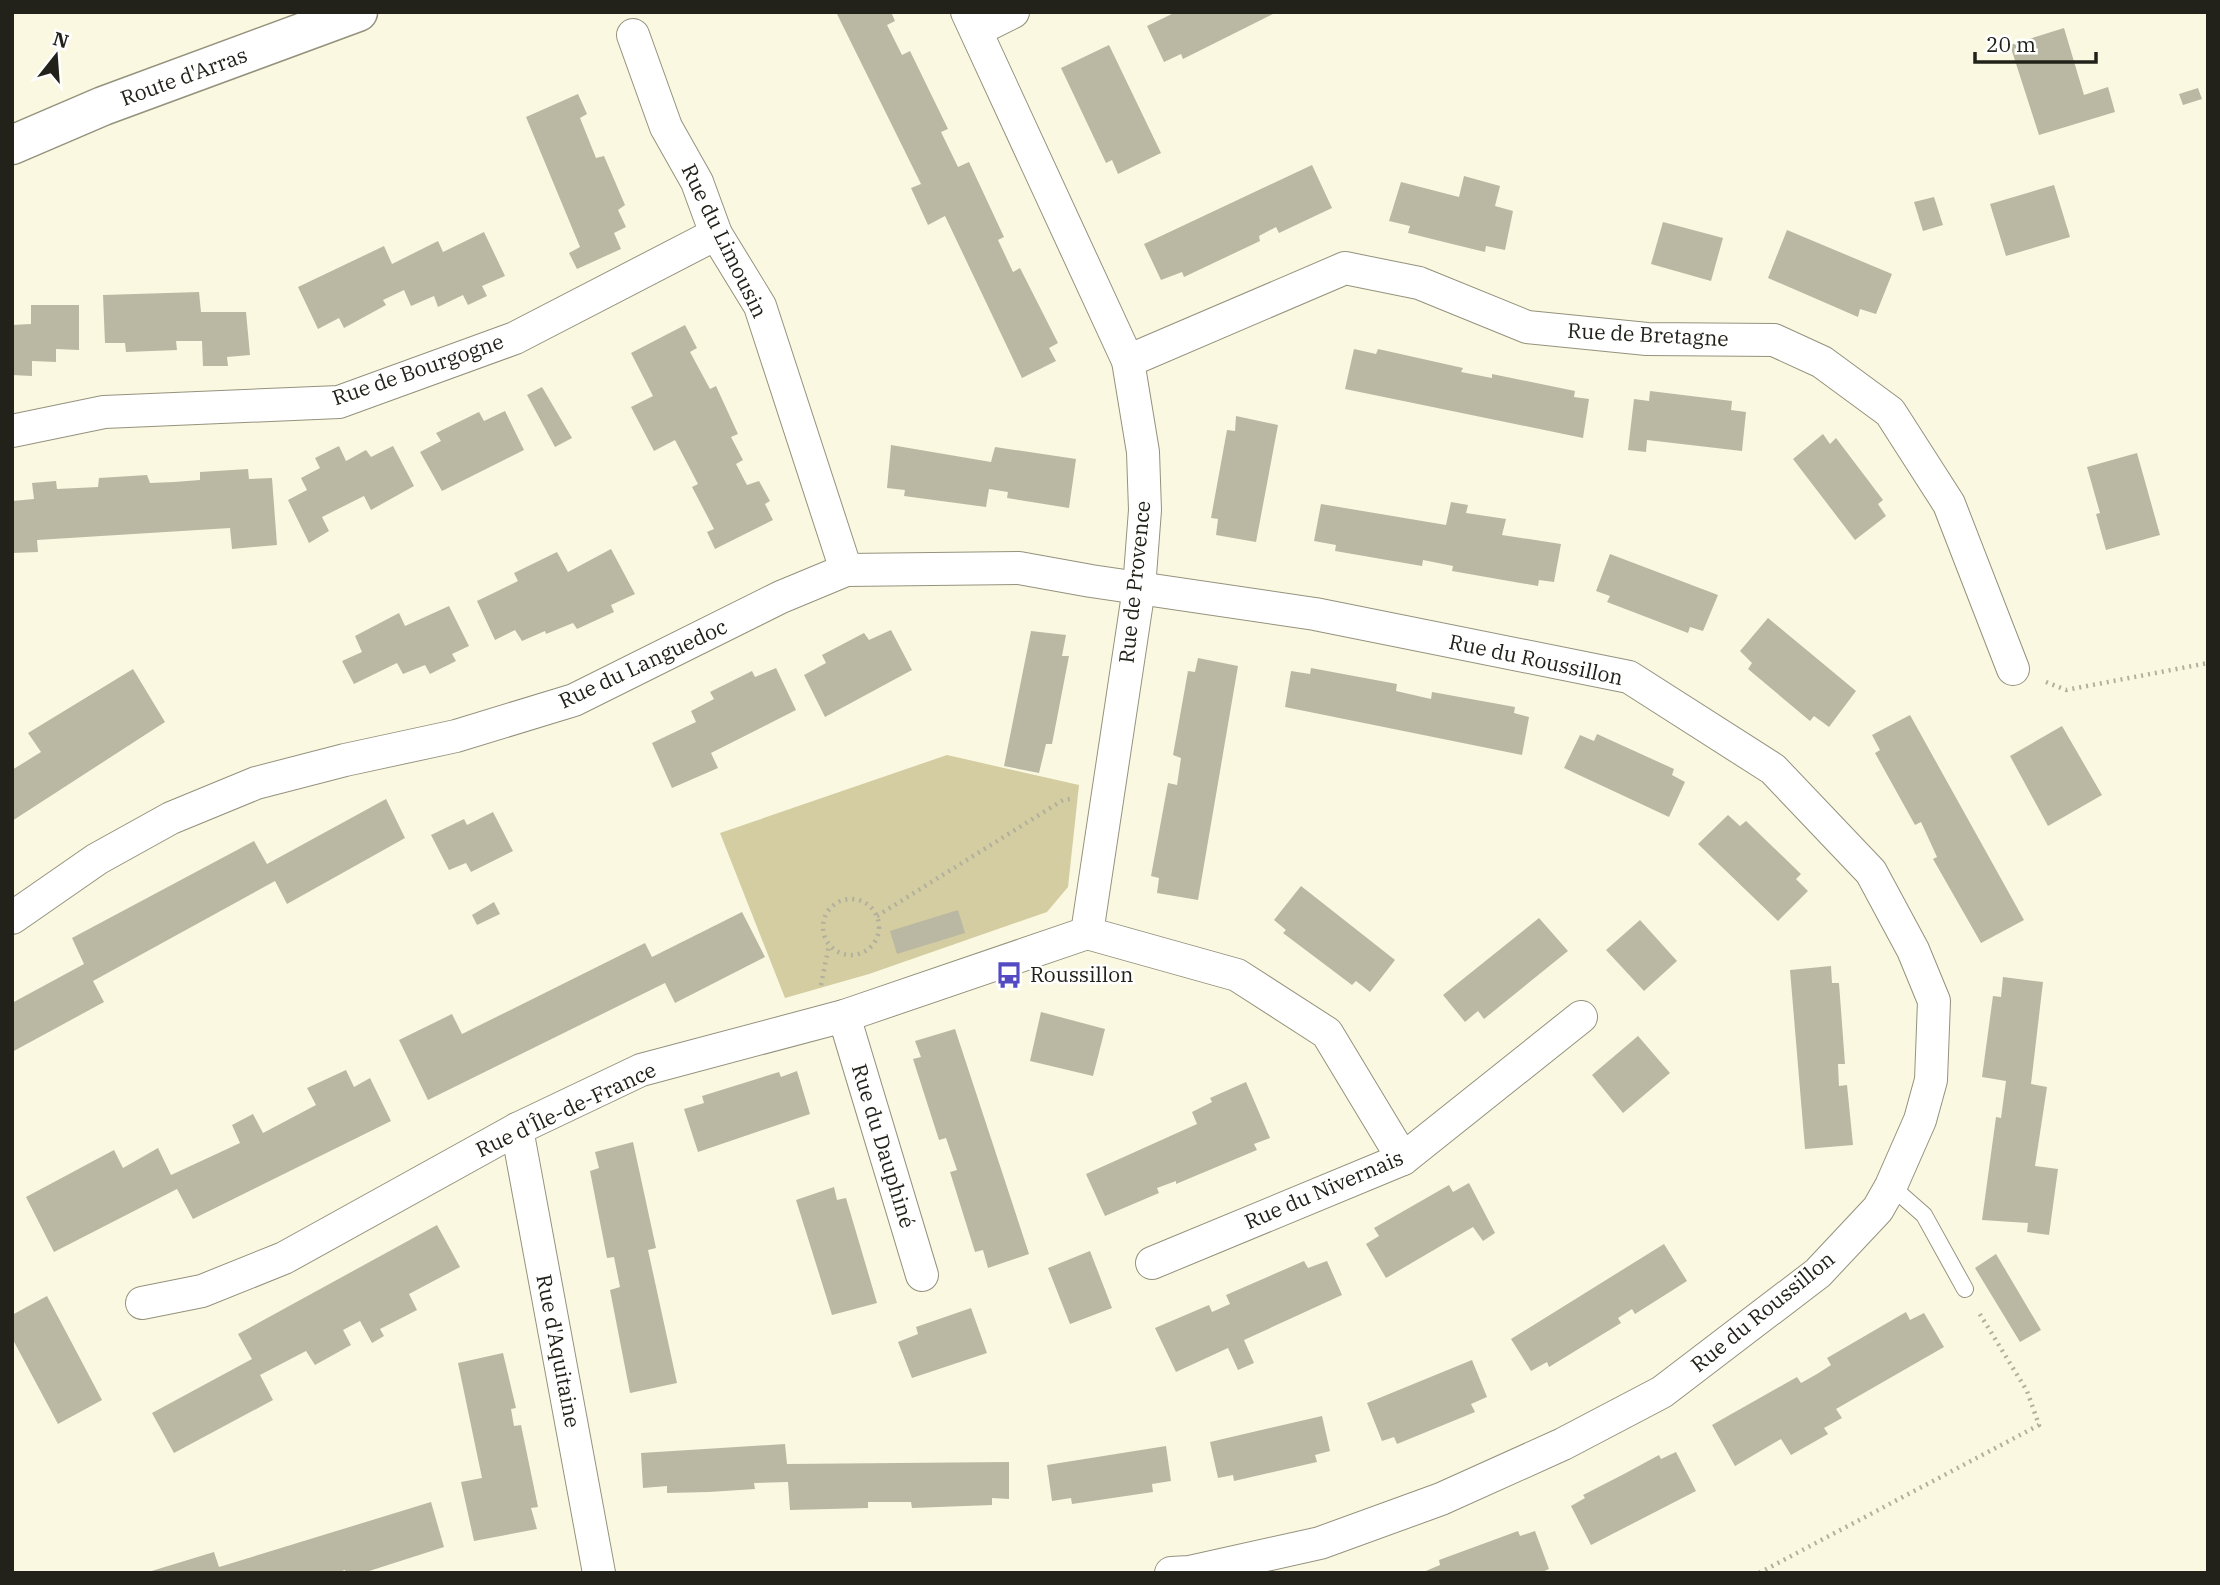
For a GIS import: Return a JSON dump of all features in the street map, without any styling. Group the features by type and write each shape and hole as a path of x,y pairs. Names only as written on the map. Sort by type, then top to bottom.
{"main road":[{"name":"Route d'Arras","path":"12,145 103,106 358,12"}],"street":[{"path":"972,21 1013,12"},
{"name":"Rue de Provence","path":"972,21 1128,361 1143,452 1145,510 1139,588 1087,933"},
{"name":"Rue du Limousin","path":"633,35 666,127 697,182 716,234 760,306 846,570"},
{"name":"Rue de Bourgogne","path":"12,431 104,412 339,402 515,338 716,234"},
{"name":"Rue de Bretagne","path":"1128,361 1345,268 1419,283 1527,327 1647,339 1774,340 1822,362 1891,412 1949,503 2013,669"},
{"name":"Rue du Languedoc","path":"12,918 97,859 183,813 256,783 456,736 574,700 781,597 846,570 1018,568 1139,588"},
{"name":"Rue du Roussillon","path":"1139,588 1315,614 1629,677 1773,769 1871,872 1913,950 1934,1001 1931,1080 1920,1120 1878,1209 1818,1273 1662,1392 1563,1444 1441,1499 1320,1543 1189,1572 1171,1573"},
{"path":"1087,933 1237,975 1327,1033 1403,1159"},
{"name":"Rue d'Île-de-France","path":"142,1303 202,1291 284,1258 517,1129 641,1070 844,1016 1087,933"},
{"name":"Rue du Dauphiné","path":"844,1016 922,1275"},
{"name":"Rue du Nivernais","path":"1152,1263 1403,1159 1581,1017"},
{"name":"Rue d'Aquitaine","path":"517,1129 598,1573"}],"lane":[{"path":"1891,1186 1924,1215 1965,1289"}],"path":[{"path":"2013,669 2066,690 2110,684 2208,663"},
{"path":"877,916 1063,800 1108,792"},
{"path":"856,900 872,909 877,916 879,926 873,944 859,954 840,953 826,940 823,923 826,914 838,902 856,900"},
{"path":"1759,1573 2039,1425 2026,1391 1965,1289"}],"shaded area":[{"path":"947,755 1079,785 1068,887 1047,912 869,974 785,998 720,833"}],"building":[{"path":"836,12 891,12 895,21 887,25 902,55 910,51 948,129 941,132 958,167 969,162 1004,237 998,240 1013,272 1020,268 1058,343 1049,348 1056,361 1022,378 945,216 928,225 911,188 921,184"},
{"path":"1176,12 1277,12 1183,59 1181,54 1164,62 1147,26"},
{"path":"2064,28 2084,95 2108,87 2115,112 2039,135 2010,45"},
{"path":"1109,45 1161,153 1118,174 1112,160 1106,163 1061,68"},
{"path":"2198,88 2202,99 2183,105 2179,94"},
{"path":"578,94 587,114 580,118 596,158 604,156 625,205 618,210 626,227 614,233 621,249 577,269 569,253 580,247 526,117"},
{"path":"1312,165 1332,208 1279,233 1276,227 1259,236 1260,241 1184,277 1182,272 1161,280 1144,244"},
{"path":"1464,176 1500,186 1495,206 1513,211 1505,250 1486,246 1485,252 1408,233 1410,226 1389,221 1401,182 1459,197"},
{"path":"2054,185 2070,237 2006,256 1990,204"},
{"path":"1934,197 1943,225 1923,231 1914,202"},
{"path":"1663,222 1723,238 1711,281 1651,264"},
{"path":"1787,230 1892,274 1876,314 1860,309 1858,317 1768,278"},
{"path":"484,232 505,276 482,286 487,296 468,305 463,295 438,307 434,296 411,306 404,290 383,300 386,305 344,328 339,318 318,329 298,287 384,246 392,264 438,241 443,252"},
{"path":"199,292 201,312 246,312 250,355 227,357 228,366 203,366 202,341 176,341 177,350 126,352 125,343 105,343 103,295"},
{"path":"31,305 79,305 79,350 56,349 56,362 32,361 32,376 12,375 12,325 31,324"},
{"path":"685,325 697,348 690,352 710,389 716,386 738,434 731,437 743,460 736,464 747,485 759,481 770,501 765,504 773,520 715,549 707,532 714,529 692,487 698,484 675,440 654,451 631,407 653,396 631,353"},
{"path":"1354,349 1376,354 1378,349 1463,368 1461,372 1492,378 1492,374 1575,391 1574,397 1589,399 1583,438 1345,389"},
{"path":"542,387 572,438 555,447 527,395"},
{"path":"1650,391 1732,401 1731,410 1746,412 1742,451 1647,440 1646,452 1628,450 1634,399 1649,401"},
{"path":"505,411 524,450 442,491 420,452 441,441 436,433 479,412 484,421"},
{"path":"1236,416 1278,425 1256,542 1216,535 1218,519 1211,518 1227,430 1235,431"},
{"path":"1823,434 1830,444 1836,438 1883,500 1878,504 1886,516 1855,540 1793,459"},
{"path":"891,445 991,462 995,447 1076,459 1069,508 1007,498 1008,492 989,489 986,507 904,496 905,490 887,488"},
{"path":"339,446 346,461 366,450 371,457 393,446 414,486 371,510 364,496 322,517 329,531 309,543 288,500 307,490 301,478 320,468 315,458"},
{"path":"2137,453 2160,535 2106,550 2096,514 2100,513 2087,467"},
{"path":"248,469 249,479 272,478 277,545 232,549 230,528 37,540 38,552 12,553 12,501 34,499 32,483 56,481 57,489 98,487 99,478 147,475 150,483 174,482 200,480 200,472"},
{"path":"1451,502 1468,505 1466,513 1506,519 1502,535 1561,544 1554,582 1539,580 1538,586 1452,571 1453,566 1423,560 1422,566 1335,551 1336,545 1314,541 1321,504 1446,525"},
{"path":"611,549 635,594 611,605 614,612 577,629 573,623 522,641 515,630 495,640 477,601 518,581 514,573 557,552 568,572"},
{"path":"1610,554 1718,595 1703,631 1690,627 1688,633 1607,602 1610,596 1596,591"},
{"path":"449,606 469,646 452,654 456,661 430,674 425,665 403,674 397,663 354,684 342,661 362,652 355,636 399,613 405,626"},
{"path":"1768,618 1856,691 1829,727 1814,716 1810,721 1748,669 1752,663 1740,651"},
{"path":"891,630 912,670 825,717 804,675 826,663 822,655 864,633 869,640"},
{"path":"1031,631 1066,635 1062,656 1069,656 1052,744 1046,744 1039,773 1004,766"},
{"path":"1198,658 1238,666 1198,900 1157,893 1159,878 1151,876 1168,783 1177,785 1181,758 1173,755 1188,671 1195,672"},
{"path":"776,668 796,710 711,753 718,768 672,788 652,743 696,722 691,711 714,699 710,692 752,671 755,677"},
{"path":"1311,668 1397,684 1396,691 1431,699 1432,692 1515,707 1514,713 1529,717 1522,755 1285,707 1291,671 1310,674"},
{"path":"133,669 165,722 12,821 12,770 41,752 28,733"},
{"path":"1910,715 2024,920 1981,943 1933,859 1937,857 1921,822 1915,825 1875,753 1880,750 1872,735"},
{"path":"2062,726 2102,795 2048,826 2010,756"},
{"path":"1597,734 1674,769 1672,775 1685,782 1669,817 1564,768 1580,735 1594,741"},
{"path":"386,799 405,838 287,904 275,881 93,981 104,1002 12,1052 12,1003 84,964 72,938 254,841 267,864"},
{"path":"493,812 513,851 471,872 466,863 449,870 431,835 464,819 467,825"},
{"path":"1728,815 1740,826 1746,821 1801,874 1796,879 1808,891 1778,921 1698,844"},
{"path":"1301,886 1395,960 1370,992 1356,981 1352,985 1283,933 1286,930 1274,920"},
{"path":"494,902 500,914 477,925 472,915"},
{"path":"958,910 965,933 897,954 890,931"},
{"path":"742,912 765,957 675,1003 665,983 428,1100 399,1040 452,1014 462,1034 645,943 652,957"},
{"path":"1539,918 1568,951 1484,1019 1478,1011 1465,1022 1443,995"},
{"path":"1640,920 1677,961 1644,991 1606,950"},
{"path":"1831,966 1832,983 1839,983 1845,1064 1838,1064 1839,1086 1847,1085 1853,1145 1805,1149 1790,970"},
{"path":"2003,977 2043,982 2031,1084 2047,1087 2035,1166 2058,1169 2049,1235 2027,1232 2028,1223 1982,1220 1996,1117 2001,1118 2006,1081 1982,1077 1993,996 2001,997"},
{"path":"1041,1012 1105,1029 1093,1076 1030,1061"},
{"path":"955,1029 1029,1254 988,1268 983,1250 975,1252 950,1172 957,1170 946,1138 939,1140 913,1059 921,1057 915,1041"},
{"path":"1638,1036 1670,1073 1623,1113 1592,1075"},
{"path":"346,1070 354,1087 370,1078 391,1121 193,1219 177,1189 54,1252 26,1197 114,1150 123,1168 158,1148 171,1175 240,1143 232,1125 253,1114 263,1133 316,1105 307,1088"},
{"path":"797,1071 810,1114 698,1152 684,1109 704,1103 702,1096 779,1072 781,1077"},
{"path":"1246,1082 1270,1138 1254,1144 1257,1150 1176,1184 1176,1181 1157,1188 1159,1193 1105,1216 1086,1174 1197,1124 1192,1112 1212,1102 1210,1098"},
{"path":"633,1142 656,1248 648,1250 677,1383 630,1393 610,1290 620,1287 614,1257 607,1258 590,1171 599,1168 595,1152"},
{"path":"1469,1183 1495,1233 1483,1241 1473,1227 1386,1278 1366,1244 1379,1236 1374,1228 1449,1185 1453,1192"},
{"path":"834,1187 837,1200 846,1198 877,1303 832,1315 796,1200"},
{"path":"437,1225 460,1267 409,1294 417,1310 380,1329 384,1336 372,1343 360,1321 343,1330 351,1345 315,1365 306,1351 260,1375 273,1400 174,1453 152,1413 252,1359 238,1334"},
{"path":"1664,1244 1687,1281 1635,1314 1632,1309 1618,1318 1621,1323 1549,1367 1547,1362 1531,1371 1511,1339"},
{"path":"1090,1251 1112,1308 1070,1324 1048,1268"},
{"path":"1996,1254 2041,1330 2020,1342 1975,1268"},
{"path":"1304,1261 1308,1268 1327,1261 1342,1295 1244,1340 1254,1363 1238,1370 1228,1348 1176,1372 1155,1328 1209,1305 1212,1312 1230,1304 1226,1295"},
{"path":"47,1296 102,1400 58,1424 12,1338 12,1315"},
{"path":"971,1308 987,1353 912,1378 898,1342 918,1334 916,1327"},
{"path":"1906,1312 1910,1320 1924,1313 1944,1347 1836,1409 1842,1418 1824,1428 1828,1434 1791,1455 1781,1439 1735,1466 1712,1425 1797,1377 1801,1383 1817,1374 1831,1365 1827,1358"},
{"path":"503,1353 516,1408 511,1409 514,1426 521,1425 538,1507 531,1508 537,1529 474,1541 461,1482 482,1478 458,1363"},
{"path":"1472,1360 1487,1397 1471,1404 1475,1412 1397,1444 1394,1437 1382,1441 1367,1403"},
{"path":"1322,1416 1330,1451 1315,1455 1317,1462 1234,1481 1233,1475 1218,1478 1210,1442"},
{"path":"785,1444 787,1464 1009,1462 1009,1499 992,1498 992,1505 912,1508 911,1502 868,1502 868,1508 790,1510 788,1482 754,1483 755,1489 709,1492 667,1493 667,1486 643,1488 641,1453"},
{"path":"1166,1446 1171,1481 1152,1484 1153,1492 1072,1504 1071,1498 1052,1501 1047,1465"},
{"path":"1676,1452 1696,1491 1591,1545 1571,1506 1585,1498 1583,1495 1659,1455 1661,1459"},
{"path":"431,1502 444,1547 363,1573 346,1573 345,1570 336,1573 145,1573 214,1552 219,1567"},
{"path":"1518,1531 1520,1536 1535,1531 1549,1569 1540,1573 1421,1573 1440,1565 1439,1560"}],"place":[{"name":"Roussillon","path":"1009,975"}]}
